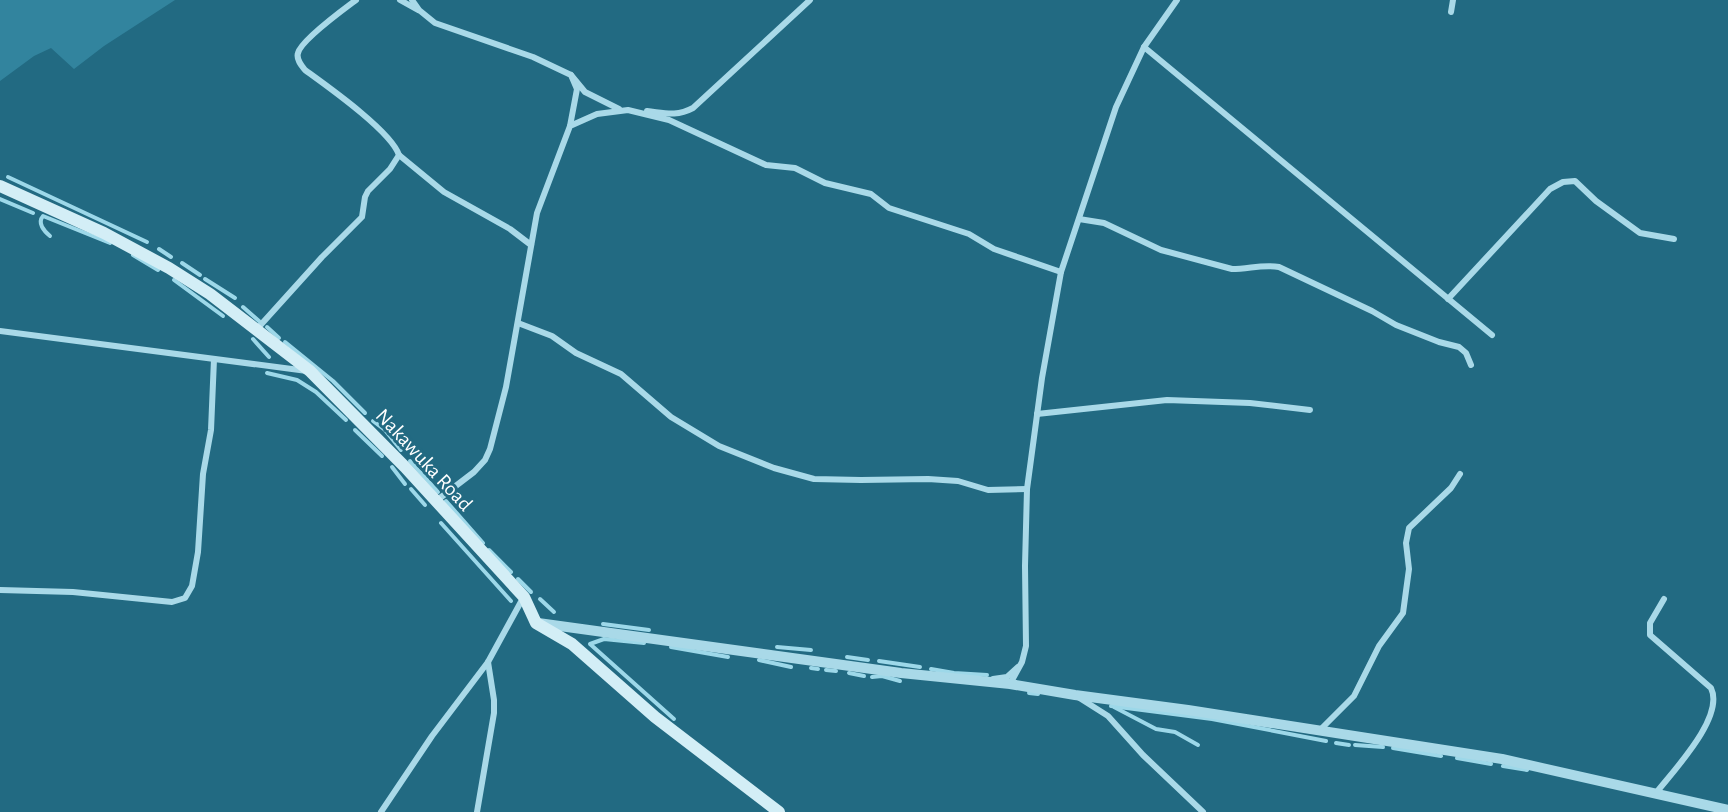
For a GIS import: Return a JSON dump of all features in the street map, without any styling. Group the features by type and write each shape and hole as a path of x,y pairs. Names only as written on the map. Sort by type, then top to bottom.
{"main road":[{"name":"Nakawuka Road","path":"0,186 139,251 210,294 310,371 361,420 524,597 536,623"},
{"path":"536,623 572,644 655,717 779,812"}],"street":[{"path":"356,0 300,47 297,53 298,60 305,70 377,129 399,155 444,192 510,229 531,245"},
{"path":"400,0 419,10 435,23 533,57 571,75 585,92 617,109 670,115 682,114 693,108 810,0"},
{"path":"412,0 419,10"},
{"path":"1010,684 1022,662 1026,646 1026,489 1061,272 1116,107 1144,47 1177,0"},
{"path":"1450,12 1454,0"},
{"path":"1144,47 1492,335"},
{"path":"435,502 474,472 485,460 489,450 506,387 537,213 570,126 577,89 571,75"},
{"path":"570,126 597,114 628,110 669,120 766,165 795,168 825,183 871,194 889,208 969,234 994,249 1061,272"},
{"path":"256,330 322,257 362,217 365,196 390,169 399,155"},
{"path":"1448,299 1550,189 1563,182 1575,181 1596,201 1640,233 1674,239"},
{"path":"1079,219 1104,223 1161,250 1232,269 1267,265 1279,267 1372,311 1396,325 1439,342 1459,347 1466,353 1471,364"},
{"path":"518,323 552,336 576,353 621,374 671,417 719,446 774,468 814,479 928,479 958,481 988,490 1026,489"},
{"path":"0,331 310,371"},
{"path":"0,590 73,592 172,602 185,598 192,586 198,552 203,474 211,430 214,359"},
{"path":"1037,414 1167,399 1250,403 1310,410"},
{"path":"1319,731 1354,696 1379,646 1403,613 1409,569 1406,543 1409,528 1451,488 1460,474"},
{"path":"381,812 432,736 488,662 524,597"},
{"path":"1656,793 1698,738 1714,704 1711,688 1650,635 1650,623 1664,599"},
{"path":"536,623 901,673 1010,684 1502,759 1728,810"},
{"path":"477,812 494,712 488,662"},
{"path":"977,681 1006,676 1022,662"},
{"path":"1075,695 1108,716 1143,755 1203,812"}],"shaded area":[{"path":"0,0 175,0 104,46 74,69 51,48 34,56 0,81"}],"waterway":[{"path":"8,177 147,242"},
{"path":"0,199 33,213"},
{"path":"50,236 41,224 43,216 110,243"},
{"path":"159,249 171,257"},
{"path":"133,255 158,270"},
{"path":"182,263 200,275"},
{"path":"205,279 235,298"},
{"path":"174,280 223,316"},
{"path":"243,307 259,321"},
{"path":"267,327 279,338"},
{"path":"253,339 269,357"},
{"path":"285,342 333,381 365,413"},
{"path":"267,373 297,380 316,392 346,420"},
{"path":"373,421 385,430 401,450"},
{"path":"355,430 382,456"},
{"path":"410,461 438,492"},
{"path":"392,467 405,484"},
{"path":"411,489 425,505"},
{"path":"446,501 483,543"},
{"path":"441,523 511,601"},
{"path":"489,550 511,572"},
{"path":"518,579 531,592"},
{"path":"540,599 554,612"},
{"path":"603,624 649,630"},
{"path":"644,643 604,639 590,644 674,719"},
{"path":"671,647 728,657"},
{"path":"777,647 811,650"},
{"path":"847,657 868,660"},
{"path":"759,660 791,667"},
{"path":"879,661 920,667"},
{"path":"811,668 818,669"},
{"path":"931,669 987,675"},
{"path":"826,670 836,671"},
{"path":"849,673 864,676"},
{"path":"872,677 882,676 900,681"},
{"path":"1029,693 1038,694"},
{"path":"1111,706 1212,719 1326,741"},
{"path":"1114,707 1156,729 1175,732 1198,745"},
{"path":"1336,743 1349,745"},
{"path":"1355,745 1383,747"},
{"path":"1393,748 1441,756"},
{"path":"1457,758 1491,764"},
{"path":"1503,766 1527,770"}]}
